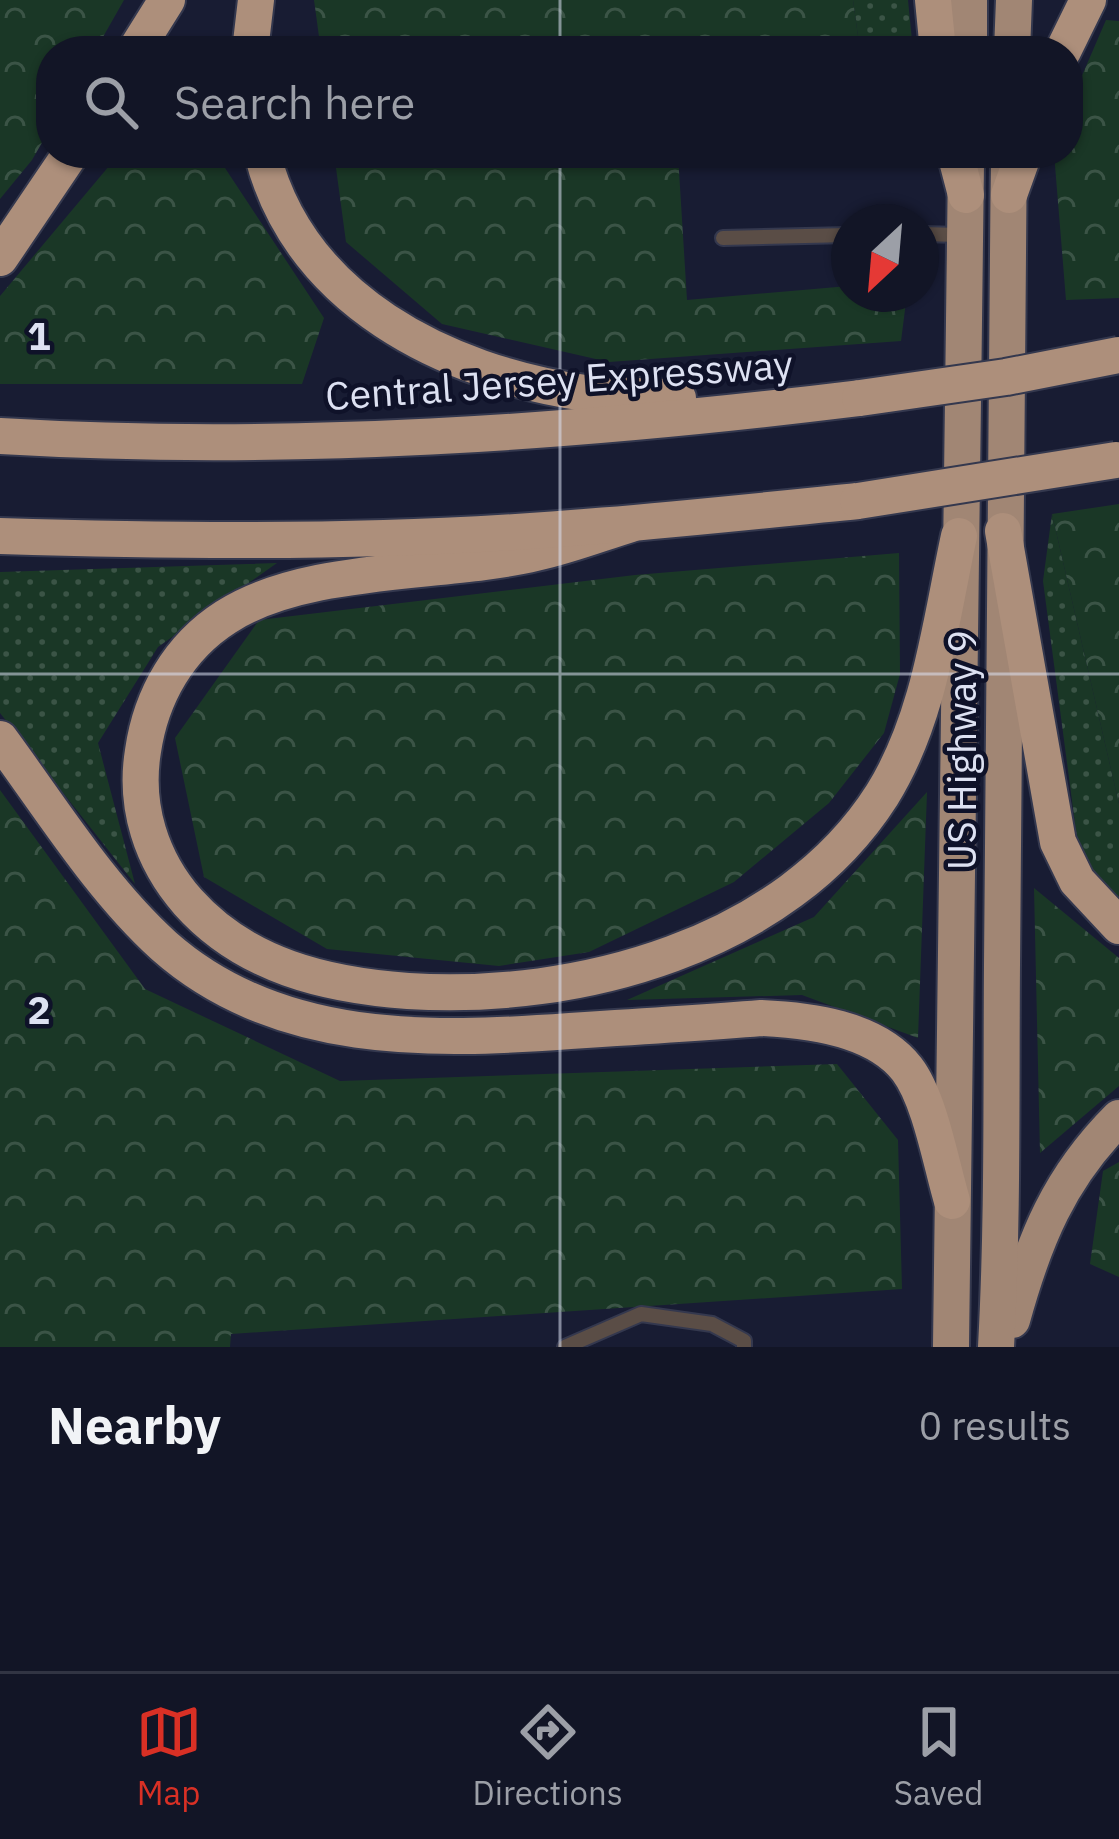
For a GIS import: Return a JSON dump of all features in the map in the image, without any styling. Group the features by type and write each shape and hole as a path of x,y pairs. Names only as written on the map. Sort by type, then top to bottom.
{"highway":[{"path":"144,36 167,0"},
{"path":"252,36 256,0"},
{"path":"933,0 937,36"},
{"path":"969,36 970,0"},
{"path":"1013,36 1014,0"},
{"path":"1070,36 1088,0"},
{"path":"0,258 61,168"},
{"path":"267,168 277,194 315,257 367,310 414,340 482,369 526,381 585,393 671,398 759,411"},
{"path":"959,168 966,195"},
{"name":"US Highway 9","path":"951,1347 958,536 967,168"},
{"name":"US Highway 9","path":"1001,1347 1009,168"},
{"path":"1009,195 1019,168"},
{"name":"Central Jersey Expressway","path":"0,436 226,442 566,429 968,384 1119,355"},
{"path":"0,536 198,542 387,538 631,524 858,501 1118,460"},
{"path":"631,524 535,554 297,590 244,606 198,638 160,692 141,763 148,832 162,867 181,895 227,939 277,965 338,982 405,991 481,992 577,980 652,959 722,931 801,882 836,853 880,797 923,704 958,536"},
{"path":"1003,531 1058,842 1077,881 1119,926"},
{"path":"0,739 140,922 193,968 254,1002 326,1025 425,1037 761,1018 831,1027 883,1049 907,1069 920,1094 952,1201"},
{"path":"1001,1347 1049,1209 1093,1144 1119,1118"}],"lane":[{"path":"939,234 965,235"},
{"path":"723,238 831,235"},
{"path":"565,1347 641,1314 712,1324 744,1341 744,1347"}],"green space":[{"path":"0,0 124,0 104,36 36,36 36,153 0,199"},
{"path":"314,0 853,0 858,36 319,36"},
{"path":"853,0 908,0 912,36 858,36"},
{"path":"1106,20 1119,21 1119,298 1066,300 1055,168 1083,168 1083,73"},
{"path":"107,168 225,168 324,318 302,384 0,384 0,296"},
{"path":"336,168 679,168 687,300 831,288 831,312 905,312 901,341 609,362 442,324 346,242"},
{"path":"1119,504 1119,804 1052,514"},
{"path":"1052,514 1119,804 1119,910 1078,846 1043,581"},
{"path":"899,553 900,674 884,733 829,803 734,882 589,952 499,966 327,949 204,877 175,738 259,620 635,575"},
{"path":"277,563 158,647 98,743 135,884 0,713 0,572"},
{"path":"0,790 145,989 340,1081 837,1064 898,1140 902,1289 231,1334 230,1347 0,1347"},
{"path":"927,792 918,1038 802,995 627,1000 814,917"},
{"path":"1034,888 1119,958 1119,1086 1040,1153"},
{"path":"1119,1162 1119,1277 1090,1264 1103,1171"}]}
